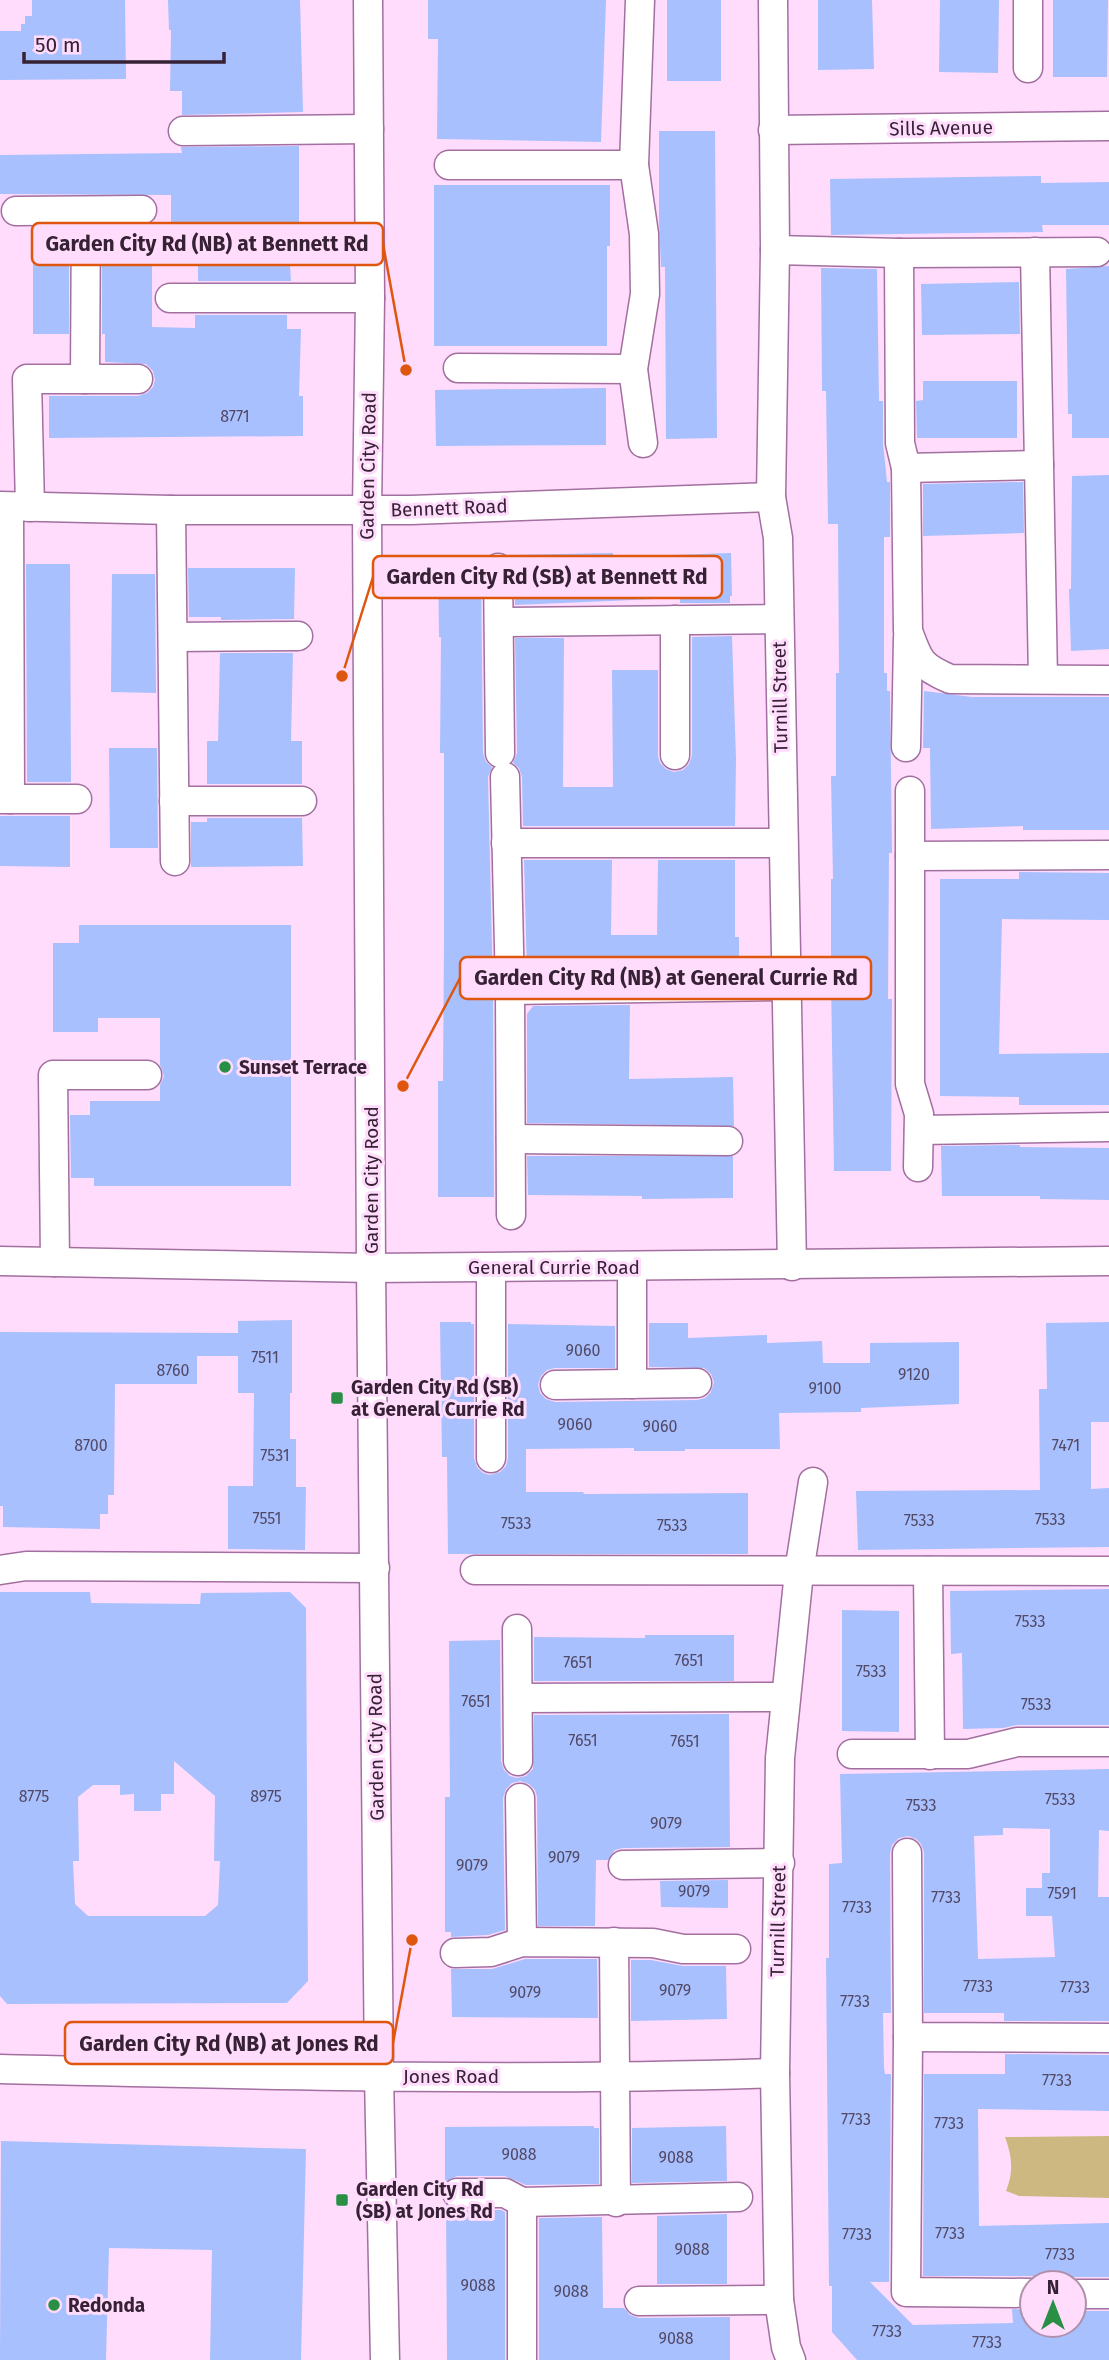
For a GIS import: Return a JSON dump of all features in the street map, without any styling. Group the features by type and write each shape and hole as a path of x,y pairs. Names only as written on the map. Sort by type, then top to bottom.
{"street":[{"name":"Garden City Road","path":"368,0 370,298 367,510 371,1268 379,2076 385,2360"},
{"path":"640,0 634,165 644,234 645,294 633,369 643,443"},
{"name":"Turnill Street","path":"773,0 775,250 771,497 778,538 792,1266"},
{"path":"1028,0 1028,68"},
{"name":"Sills Avenue","path":"774,130 1109,126"},
{"path":"183,131 369,129"},
{"path":"449,165 634,165"},
{"path":"7,211 142,210"},
{"path":"85,379 86,211"},
{"path":"775,250 899,253 1097,252"},
{"path":"1035,252 1043,680"},
{"path":"899,253 900,443 906,468 906,747"},
{"path":"170,298 370,298"},
{"path":"457,368 633,369"},
{"path":"77,799 5,799 5,635 13,507 27,379 138,379"},
{"path":"906,468 1039,465"},
{"name":"Bennett Road","path":"13,507 367,510 771,497"},
{"path":"172,510 175,861"},
{"path":"498,568 510,990 512,1215"},
{"path":"500,622 779,619"},
{"path":"675,620 675,755"},
{"path":"908,631 917,656 928,669 950,679 1109,680"},
{"path":"173,637 298,636"},
{"path":"910,791 910,1084 919,1114 919,1167"},
{"path":"174,801 302,801"},
{"path":"506,843 783,843"},
{"path":"910,856 1109,855"},
{"path":"510,990 786,986"},
{"path":"55,1262 53,1074 147,1075"},
{"path":"919,1130 1109,1127"},
{"path":"511,1139 729,1141"},
{"name":"General Currie Road","path":"0,1261 491,1268 1109,1261"},
{"path":"632,1267 632,1384"},
{"path":"491,1268 491,1458"},
{"path":"555,1385 696,1383"},
{"name":"Turnill Street","path":"792,2360 786,2347 779,2300 775,2073 780,1758 799,1572 813,1482"},
{"path":"0,1570 26,1566 374,1568"},
{"path":"475,1570 1109,1571"},
{"path":"928,1571 930,1755"},
{"path":"517,1629 518,1762"},
{"path":"518,1698 785,1697"},
{"path":"852,1754 968,1754 1017,1742 1109,1742"},
{"path":"520,1798 522,1941"},
{"path":"907,1853 906,2292 1018,2293"},
{"path":"623,1865 779,1863"},
{"path":"455,1954 491,1952 522,1941 653,1943 683,1949 736,1949"},
{"path":"614,1942 616,2202"},
{"path":"908,2037 1109,2038"},
{"name":"Jones Road","path":"0,2068 379,2076 775,2073"},
{"path":"457,2193 505,2193 523,2203 738,2197"},
{"path":"522,2360 523,2203"},
{"path":"1088,2294 1109,2294"},
{"path":"639,2301 779,2300"}],"shaded area":[{"path":"1109,2136 1109,2198 1019,2196 1006,2191 1011,2164 1005,2137"}],"building":[{"path":"32,0 125,0 126,79 0,80 0,31 21,31 25,16 32,16"},
{"path":"168,0 300,0 303,112 182,115 182,91 170,91 171,30"},
{"path":"428,0 606,0 601,142 437,139 438,39 428,39"},
{"path":"667,0 721,0 721,81 667,81"},
{"path":"818,0 872,0 874,69 818,70"},
{"path":"940,0 999,0 998,73 939,72"},
{"path":"1053,0 1108,0 1107,77 1053,77"},
{"path":"659,131 715,131 717,438 666,439 665,267 661,267"},
{"path":"299,146 299,227 308,227 308,265 290,265 291,281 198,281 198,263 152,264 152,327 195,328 195,315 287,315 287,329 301,329 299,396 303,396 303,436 49,438 49,396 138,396 153,387 153,371 146,364 105,362 105,334 102,334 102,238 171,236 171,195 0,194 0,155 182,153 181,147"},
{"path":"1041,176 1041,183 1109,182 1109,225 1042,225 1043,232 831,235 830,179"},
{"path":"434,185 610,185 607,346 434,346"},
{"path":"33,237 69,238 69,334 33,334"},
{"path":"1109,266 1109,438 1072,438 1072,414 1068,414 1066,269"},
{"path":"821,268 877,269 879,401 883,401 883,443 887,482 890,482 890,537 884,537 884,673 887,673 887,691 890,691 892,853 889,853 888,999 892,999 891,1171 834,1171 831,776 836,776 836,673 839,673 838,524 828,524 826,391 822,391"},
{"path":"1019,282 1020,334 922,335 921,284"},
{"path":"923,381 1017,381 1017,438 917,438 916,401 923,400"},
{"path":"606,388 606,445 436,446 435,390"},
{"path":"1109,475 1109,649 1071,651 1069,589 1072,476"},
{"path":"1023,482 1024,533 923,536 923,484"},
{"path":"613,553 613,557 731,553 730,603 680,603 680,598 515,605 515,567 508,555"},
{"path":"438,555 488,555 481,568 483,753 486,762 492,767 488,777 494,1197 438,1197 438,1081 443,1081 444,753 440,753 441,637"},
{"path":"26,564 70,564 71,782 27,782"},
{"path":"188,568 295,568 294,619 221,620 221,617 189,617"},
{"path":"112,574 155,574 156,693 111,692"},
{"path":"732,636 735,826 523,826 522,777 519,768 513,763 517,753 515,638 564,638 563,787 613,787 612,670 658,670 658,756 666,769 674,772 683,770 692,755 692,637"},
{"path":"220,653 293,653 291,741 302,741 302,784 207,784 207,741 218,741"},
{"path":"924,691 972,697 1109,697 1109,830 1023,830 1023,826 931,829 930,748 923,748"},
{"path":"109,748 157,748 158,848 110,848"},
{"path":"0,816 70,816 70,867 0,866"},
{"path":"207,818 302,818 303,866 191,867 191,822 207,822"},
{"path":"524,860 612,860 611,935 657,935 658,860 735,860 735,937 739,937 739,970 527,973"},
{"path":"1019,872 1109,873 1109,920 1002,919 999,1054 1109,1053 1109,1105 1019,1105 1019,1097 940,1096 940,879 1019,879"},
{"name":"Sunset Terrace","path":"79,925 291,925 291,1186 94,1186 94,1178 71,1178 70,1115 90,1115 90,1101 160,1101 160,1085 164,1076 160,1065 160,1018 98,1018 98,1032 53,1032 53,943 79,943"},
{"path":"630,1005 629,1079 733,1077 734,1126 527,1123 527,1014 533,1006"},
{"path":"941,1146 1109,1148 1109,1200 1040,1199 1040,1196 942,1196"},
{"path":"527,1156 733,1156 733,1198 642,1199 642,1196 528,1195"},
{"path":"292,1320 290,1439 296,1439 296,1487 306,1487 305,1550 228,1549 228,1486 253,1486 254,1393 238,1393 238,1356 197,1356 197,1384 115,1384 114,1495 108,1495 108,1514 100,1514 100,1529 3,1527 3,1506 0,1506 0,1332 238,1333 238,1321"},
{"path":"440,1322 474,1324 474,1458 477,1467 490,1475 500,1472 506,1466 508,1458 508,1324 615,1326 615,1368 555,1368 547,1370 541,1376 538,1385 540,1393 555,1402 705,1398 711,1392 714,1382 711,1374 704,1368 649,1367 649,1323 688,1323 688,1338 767,1335 767,1343 822,1341 823,1363 870,1363 870,1343 959,1342 959,1404 861,1408 861,1412 779,1413 780,1449 526,1449 526,1492 748,1493 748,1554 448,1554 447,1457 442,1457"},
{"path":"1109,1322 1109,1422 1091,1422 1091,1489 1109,1488 1109,1547 858,1550 856,1491 1040,1490 1039,1389 1047,1389 1046,1323"},
{"path":"1109,1589 1109,1725 1017,1725 963,1729 962,1653 951,1654 950,1591"},
{"path":"0,1592 90,1592 91,1603 200,1604 201,1593 290,1592 306,1608 308,1981 287,2003 7,2004 0,1996","holes":["174,1761 215,1796 214,1861 220,1861 218,1905 205,1916 88,1916 75,1904 73,1861 79,1861 78,1797 93,1785 120,1785 120,1795 134,1794 134,1811 161,1811 161,1794 174,1794"]},
{"path":"842,1610 899,1611 899,1732 842,1731"},
{"path":"645,1635 734,1635 734,1681 534,1681 534,1637 645,1638"},
{"path":"500,1640 501,1761 510,1776 526,1776 533,1769 534,1715 729,1714 730,1847 615,1850 608,1860 596,1860 595,1926 538,1926 537,1797 529,1784 520,1781 512,1783 503,1798 505,1930 488,1935 451,1937 451,1932 445,1932 445,1797 450,1797 449,1641"},
{"path":"1109,1769 1109,1831 1099,1830 1098,1897 1109,1897 1109,2021 1004,2021 1004,2013 924,2013 924,1852 916,1839 908,1836 899,1838 892,1845 891,2013 883,2013 884,2068 885,2074 891,2074 889,2282 870,2282 913,2325 1013,2323 1012,2309 1018,2309 1018,2339 1088,2339 1088,2311 1109,2311 1109,2360 857,2360 832,2332 832,2286 829,2286 826,1958 829,1958 829,1864 842,1863 840,1774","holes":["1003,1828 1050,1829 1050,1873 1042,1873 1042,1888 1026,1888 1026,1916 1052,1916 1055,1957 978,1959 974,1836 1003,1835"]},
{"path":"728,1880 728,1908 661,1907 660,1881"},
{"path":"525,1959 597,1959 598,2018 452,2017 451,1969 492,1969"},
{"path":"631,1960 651,1960 683,1966 726,1966 727,2019 631,2021"},
{"path":"1005,2054 1109,2055 1109,2111 978,2109 979,2226 1109,2223 1109,2277 1088,2277 1088,2269 1018,2269 1018,2276 923,2276 924,2074 1005,2074"},
{"path":"726,2126 727,2181 632,2183 632,2128"},
{"path":"445,2127 599,2128 599,2184 526,2185 505,2176 457,2176 445,2182"},
{"name":"Redonda","path":"1,2141 306,2149 301,2360 210,2360 212,2250 109,2248 106,2360 0,2360"},
{"path":"446,2204 457,2210 505,2212 505,2360 447,2360"},
{"path":"727,2214 727,2284 657,2284 657,2216"},
{"path":"602,2217 603,2308 624,2308 630,2315 639,2318 730,2317 730,2360 539,2360 539,2218"}],"place":[{"name":"Garden City Rd (NB) at Bennett Rd","path":"406,370"},
{"name":"Garden City Rd (SB) at Bennett Rd","path":"342,676"},
{"name":"Sunset Terrace","path":"225,1067"},
{"name":"Garden City Rd (NB) at General Currie Rd","path":"403,1086"},
{"name":"Garden City Rd (SB) at General Currie Rd","path":"337,1398"},
{"name":"Garden City Rd (NB) at Jones Rd","path":"412,1940"},
{"name":"Garden City Rd (SB) at Jones Rd","path":"342,2200"},
{"name":"Redonda","path":"54,2305"}]}
